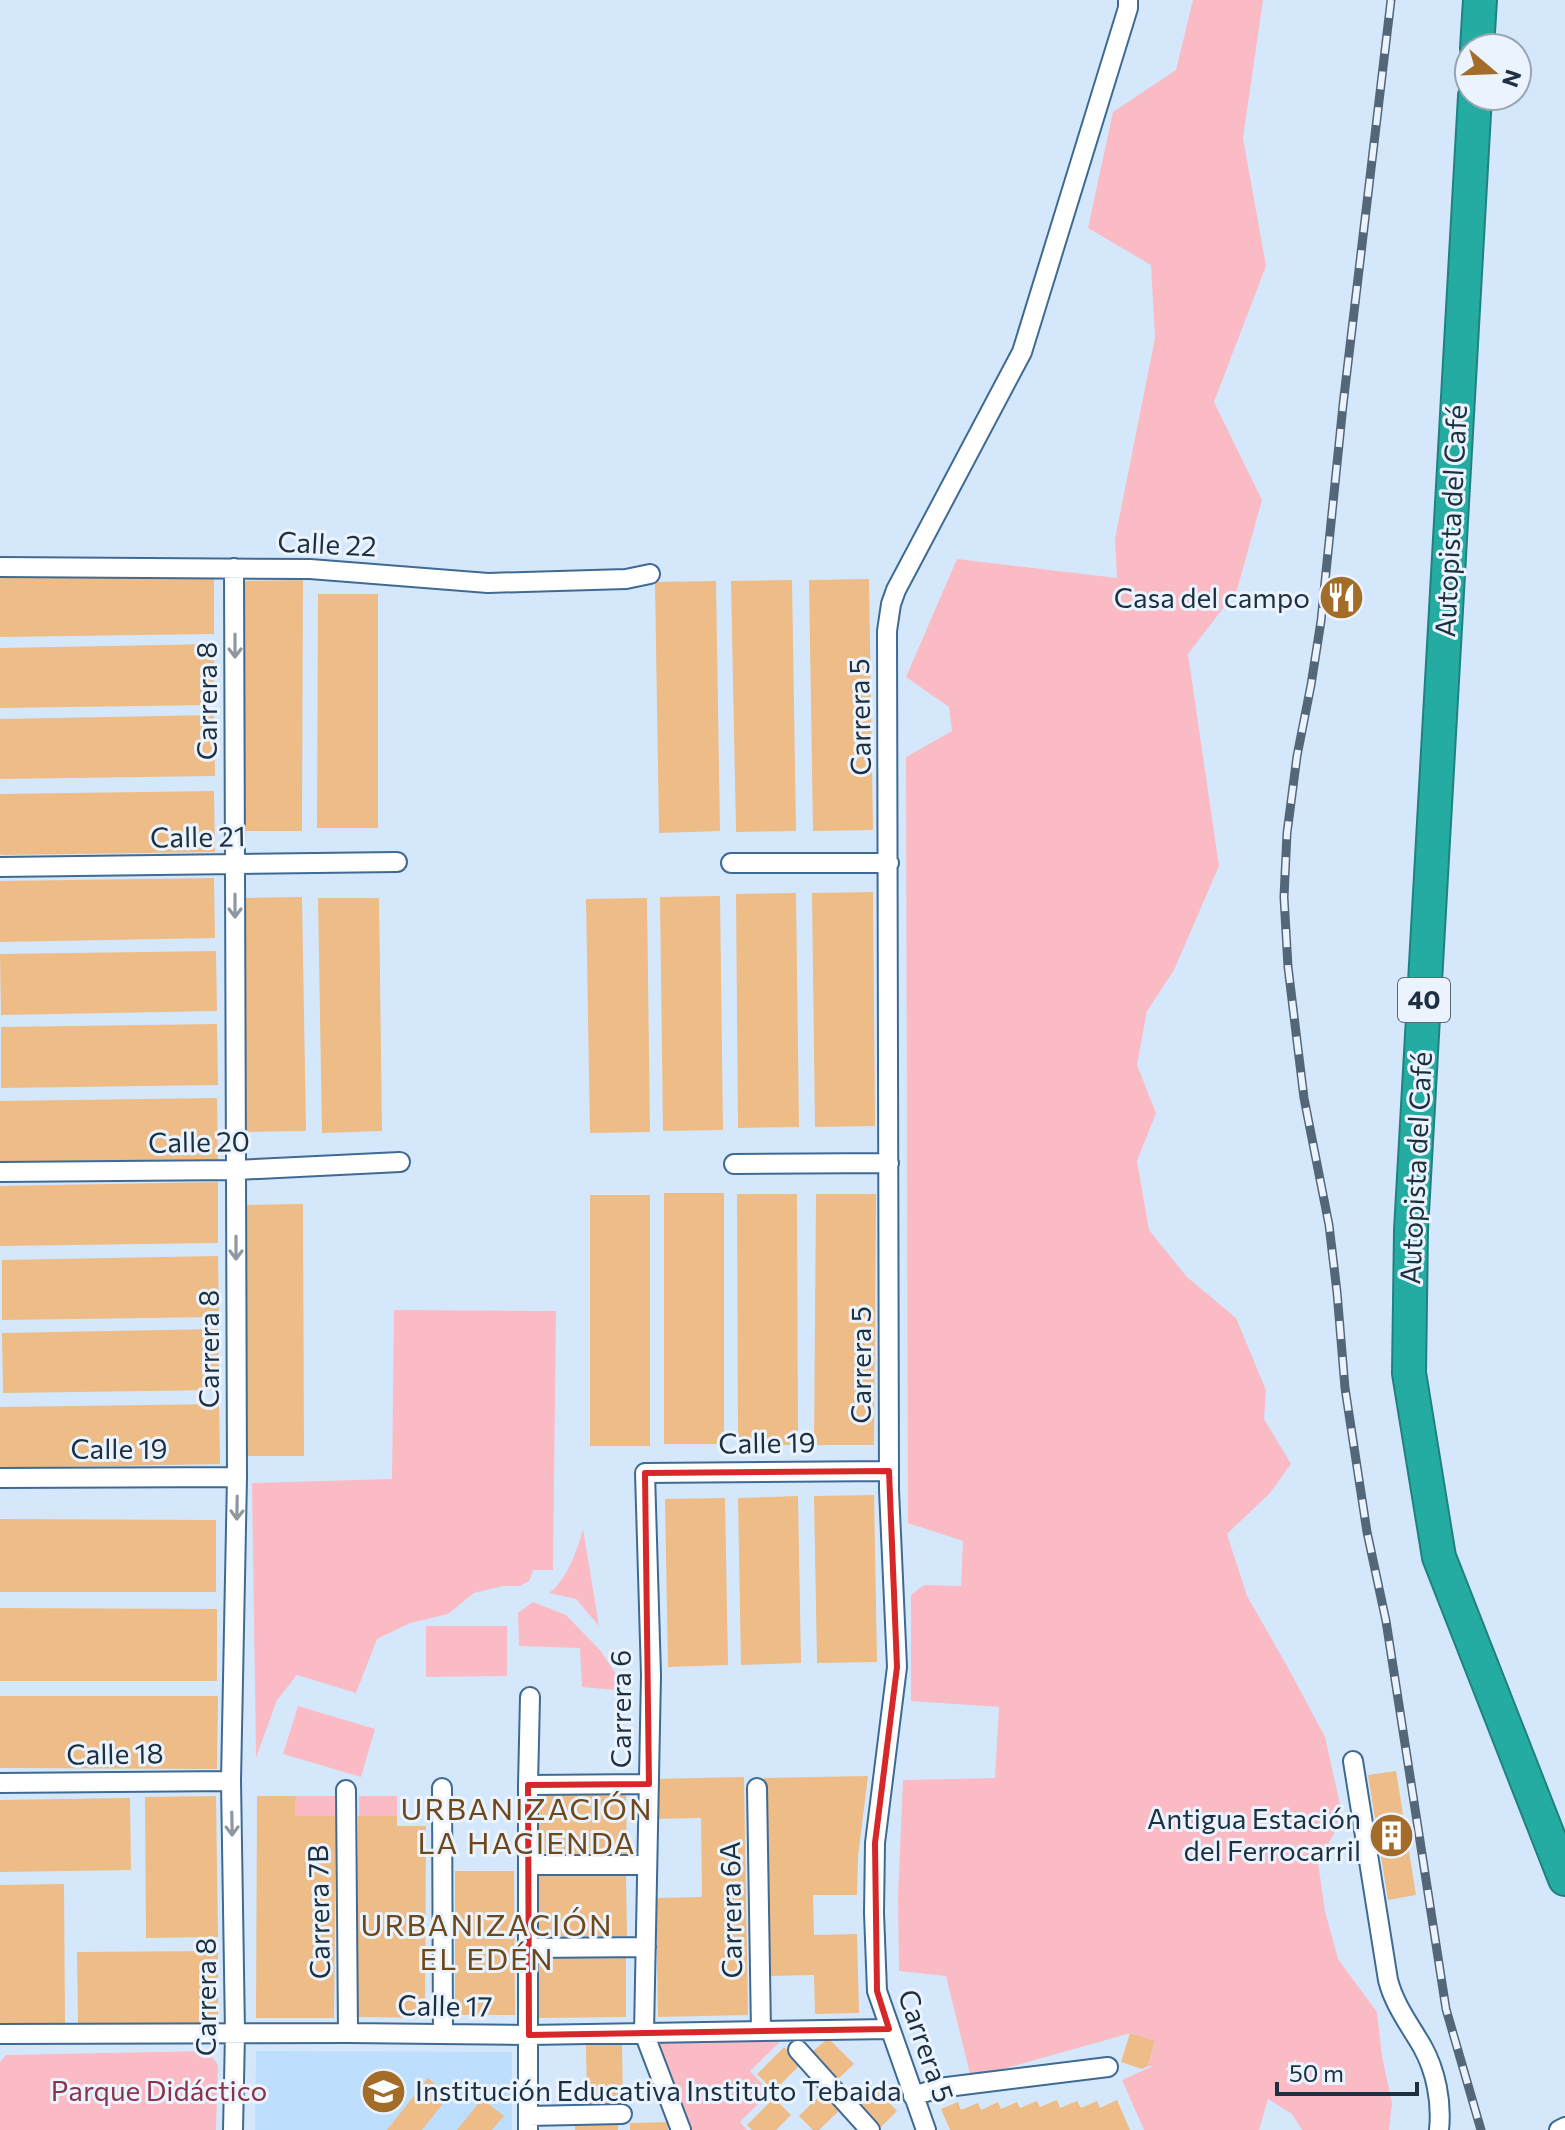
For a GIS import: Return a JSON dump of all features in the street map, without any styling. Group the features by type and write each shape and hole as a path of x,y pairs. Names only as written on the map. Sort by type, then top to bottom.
{"highway":[{"path":"1478,32 1480,0"},
{"name":"Autopista del Café","path":"1474,112 1412,1214 1409,1373 1439,1557 1565,1879"}],"street":[{"name":"Carrera 5","path":"926,2130 877,1991 874,1913 875,1843 897,1667 889,1471 887,631 896,590 1022,352 1128,0"},
{"name":"Calle 22","path":"0,567 310,569 488,583 626,579 650,574"},
{"name":"Carrera 8","path":"233,2130 235,2033 231,1781 237,1477 234,568"},
{"name":"Calle 21","path":"0,867 397,862"},
{"path":"731,863 889,863"},
{"name":"Calle 20","path":"0,1172 236,1170 400,1162"},
{"path":"734,1164 889,1163"},
{"name":"Calle 19","path":"645,1473 889,1471"},
{"name":"Carrera 6","path":"645,1473 651,1675 644,2033 681,2130"},
{"name":"Calle 19","path":"0,1478 237,1477"},
{"path":"530,1697 528,2123 622,2114"},
{"path":"1353,1761 1388,1980 1393,1997 1424,2049 1435,2077 1441,2115 1439,2130"},
{"name":"Calle 18","path":"0,1783 231,1781"},
{"path":"528,1785 649,1784"},
{"path":"442,1788 443,2034"},
{"name":"Carrera 6A","path":"757,1788 761,2031"},
{"name":"Carrera 7B","path":"346,1790 348,2033"},
{"path":"528,1865 647,1865"},
{"path":"528,1948 646,1947"},
{"name":"Calle 17","path":"0,2034 529,2035 889,2029"},
{"path":"798,2050 870,2130"},
{"path":"913,2096 939,2088 1108,2067"},
{"path":"1559,2130 1565,2127"}],"highlighted area":[{"path":"889,1471 897,1667 875,1843 877,1991 889,2029 529,2035 528,1785 649,1784 645,1473"}],"shaded area":[{"name":"Institución Educativa Instituto Tebaida","path":"256,2051 512,2052 512,2130 255,2130"}],"green space":[{"path":"1193,0 1263,0 1243,138 1266,266 1214,402 1262,500 1237,590 1188,654 1219,866 1174,970 1147,1011 1137,1065 1156,1113 1137,1161 1149,1230 1187,1277 1236,1318 1266,1390 1264,1419 1291,1464 1269,1494 1227,1534 1247,1596 1325,1737 1343,1818 1318,1862 1325,1911 1338,1959 1377,2012 1392,2103 1389,2130 1302,2130 1292,2114 1268,2099 1259,2130 1144,2130 1122,2080 1153,2066 1148,2066 1155,2042 1131,2033 971,2078 946,1976 899,1971 898,1896 903,1780 995,1778 999,1707 911,1701 911,1595 924,1585 961,1586 963,1541 908,1523 906,757 952,731 949,707 906,677 957,559 1117,578 1115,539 1155,338 1151,265 1088,228 1113,112 1176,70"},
{"path":"394,1310 556,1311 553,1570 533,1570 529,1581 520,1586 503,1586 474,1593 448,1614 410,1623 377,1639 356,1693 297,1675 277,1700 256,1758 252,1483 392,1479"},
{"path":"583,1529 599,1626 576,1599 549,1593 566,1573"},
{"path":"533,1602 566,1615 600,1650 616,1674 615,1690 582,1687 580,1648 519,1646 518,1613"},
{"path":"426,1626 507,1626 507,1676 426,1677"},
{"path":"298,1706 375,1729 361,1777 283,1754"},
{"path":"296,1796 336,1796 336,1816 295,1816"},
{"path":"359,1796 397,1796 397,1816 359,1816"},
{"path":"784,2038 750,2071 770,2092 740,2122 747,2130 691,2130 658,2042"},
{"name":"Parque Didáctico","path":"208,2051 218,2065 216,2130 0,2130 0,2062 6,2055"}],"building":[{"path":"214,574 214,634 0,637 0,577"},
{"path":"869,579 873,830 813,831 809,580"},
{"path":"303,580 302,831 242,831 243,581"},
{"path":"792,580 796,831 736,832 731,581"},
{"path":"716,581 720,831 659,833 655,582"},
{"path":"318,594 378,594 378,828 317,828"},
{"path":"214,644 214,705 0,708 0,648"},
{"path":"214,715 215,776 0,779 0,719"},
{"path":"214,791 215,852 0,855 0,794"},
{"path":"214,878 215,938 0,942 0,881"},
{"path":"873,892 875,1126 815,1127 812,893"},
{"path":"796,893 799,1127 738,1128 736,894"},
{"path":"720,896 723,1130 663,1131 660,897"},
{"path":"302,897 306,1131 245,1132 242,898"},
{"path":"318,898 379,898 382,1131 322,1133"},
{"path":"647,898 650,1132 590,1133 586,899"},
{"path":"216,951 217,1011 1,1015 0,954"},
{"path":"217,1024 218,1085 1,1088 1,1027"},
{"path":"217,1098 218,1159 0,1162 0,1101"},
{"path":"218,1182 218,1243 0,1246 0,1186"},
{"path":"664,1193 724,1193 724,1444 664,1444"},
{"path":"737,1194 797,1194 798,1445 738,1445"},
{"path":"816,1194 876,1194 874,1445 814,1445"},
{"path":"590,1195 650,1195 650,1446 590,1446"},
{"path":"303,1204 304,1456 244,1456 243,1205"},
{"path":"218,1256 219,1317 2,1320 2,1260"},
{"path":"218,1329 219,1390 3,1393 2,1333"},
{"path":"219,1404 220,1464 0,1468 0,1407"},
{"path":"874,1495 877,1662 817,1663 814,1496"},
{"path":"798,1496 801,1663 741,1665 738,1498"},
{"path":"725,1498 728,1665 668,1667 665,1499"},
{"path":"0,1519 216,1520 216,1592 0,1592"},
{"path":"0,1608 217,1609 217,1681 0,1681"},
{"path":"0,1696 218,1696 217,1769 0,1768"},
{"name":"Antigua Estación del Ferrocarril","path":"1396,1771 1416,1895 1388,1900 1368,1775"},
{"path":"868,1776 858,1856 857,1895 813,1895 814,1935 857,1934 859,2013 815,2014 814,1975 767,1976 764,1778"},
{"path":"744,1777 748,2015 658,2017 656,1898 702,1897 701,1818 654,1819 654,1779"},
{"path":"626,1793 627,1855 538,1856 538,1794"},
{"path":"216,1796 218,1937 146,1938 145,1797"},
{"path":"257,1796 296,1796 295,1816 336,1816 334,2018 256,2018"},
{"path":"130,1798 131,1870 0,1872 0,1800"},
{"path":"358,1816 397,1816 397,1826 426,1826 425,2018 357,2017"},
{"path":"455,1871 514,1871 515,2015 455,2015"},
{"path":"626,1874 627,1936 538,1937 537,1875"},
{"path":"64,1884 65,2025 0,2026 0,1885"},
{"path":"218,1951 218,2023 78,2025 77,1952"},
{"path":"626,1955 626,2017 537,2018 537,1956"},
{"path":"1130,2033 1155,2041 1148,2066 1142,2069 1121,2062"},
{"path":"828,2038 854,2064 836,2081 810,2054"},
{"path":"622,2043 623,2107 587,2107 586,2044"},
{"path":"784,2047 801,2064 774,2091 757,2074"},
{"path":"428,2078 449,2096 422,2130 387,2130"},
{"path":"871,2084 897,2111 880,2128 854,2101"},
{"path":"826,2089 843,2107 819,2130 813,2130 799,2116"},
{"path":"774,2098 791,2115 776,2130 752,2130 747,2125"},
{"path":"482,2099 504,2116 492,2130 457,2130"},
{"path":"1057,2100 1060,2108 1077,2101 1081,2108 1097,2101 1100,2108 1117,2100 1130,2130 950,2130 941,2109 958,2102 961,2110 978,2103 981,2110 998,2102 1001,2109 1017,2102 1020,2108 1037,2101 1040,2107"},
{"path":"575,2122 618,2122 618,2130 575,2130"},
{"path":"668,2122 668,2130 630,2130 630,2123"}],"railway":[{"path":"1391,0 1321,621 1287,833 1284,897 1288,967 1304,1098 1329,1225 1345,1388 1367,1532 1386,1621 1446,2009 1481,2130"}],"place":[{"name":"Casa del campo","path":"1341,598"},
{"name":"Antigua Estación del Ferrocarril","path":"1392,1835"},
{"name":"Institución Educativa Instituto Tebaida","path":"384,2091"}],"district":[{"name":"URBANIZACIÓN LA HACIENDA","path":"527,1827"},
{"name":"URBANIZACIÓN EL EDÉN","path":"487,1943"}]}
